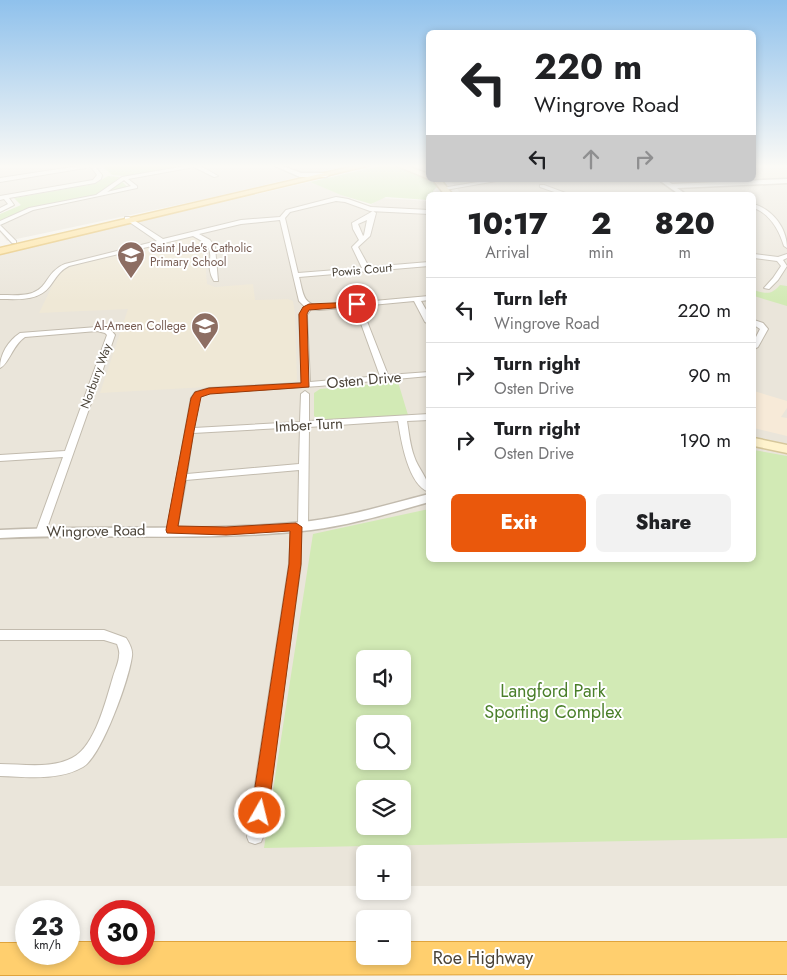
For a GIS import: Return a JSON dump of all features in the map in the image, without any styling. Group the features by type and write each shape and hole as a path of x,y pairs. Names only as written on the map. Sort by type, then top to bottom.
{"highway":[{"name":"Roe Highway","path":"0,959 787,958"}],"main road":[{"path":"0,251 165,211"},
{"path":"0,245 129,219"},
{"path":"756,442 787,449"}],"street":[{"path":"0,223 27,211"},
{"path":"289,211 283,214 282,218 302,301 309,307 426,298"},
{"path":"367,211 373,213 426,212"},
{"path":"764,211 775,221 785,238 787,246"},
{"path":"368,269 362,263 355,247 364,241 367,236 373,213"},
{"path":"364,241 356,229 355,223 373,213"},
{"path":"0,297 35,294 43,290 54,272 66,265 251,220 282,218"},
{"path":"129,219 162,242"},
{"path":"0,227 14,242"},
{"path":"194,234 207,242 212,248 212,276 216,280"},
{"path":"756,256 779,259 787,256"},
{"path":"767,288 786,265 779,259"},
{"name":"Powis Court","path":"295,275 426,264"},
{"path":"417,300 426,316"},
{"path":"357,304 385,378"},
{"path":"255,837 299,526 306,390 303,314 309,307"},
{"path":"756,323 764,329 756,343"},
{"name":"Norbury Way","path":"0,366 14,341 23,335 38,332 97,329 107,330 111,335 41,531"},
{"name":"Osten Drive","path":"172,530 188,431 195,398 198,394 209,391 306,390 385,378 426,374"},
{"name":"Imber Turn","path":"188,431 426,417"},
{"path":"402,420 411,464 426,486"},
{"path":"0,458 67,454"},
{"path":"180,477 303,467"},
{"name":"Wingrove Road","path":"0,534 41,531 226,531 299,526 366,515 426,499"},
{"path":"0,635 104,636 122,641 126,654 98,739 81,762 51,770 0,770"}],"shaded area":[{"path":"23,211 150,211 7,241 0,232 0,221"},
{"path":"186,211 426,211 426,562 756,562 756,211 787,211 787,886 411,886 411,845 356,845 356,886 0,886 0,254"},
{"name":"Al-Ameen College","path":"189,237 204,244 207,284 215,287 253,284 255,300 288,299 293,301 297,380 294,382 100,393 128,309 39,313 58,274 65,269 80,264"},
{"path":"756,392 787,401 787,408 781,417 787,418 787,436 756,428"}],"green space":[{"path":"8,211 25,211 0,222 0,214"},
{"path":"780,285 787,286 787,306 756,297 756,290 768,293 774,291"},
{"path":"398,382 408,415 320,420 314,416 314,393 320,389"},
{"name":"Langford Park Sporting Complex","path":"756,450 787,456 787,838 264,848 313,534 426,510 426,562 756,562"}],"place":[{"name":"Saint Jude's Catholic Primary School","path":"131,279"},
{"name":"Al-Ameen College","path":"205,350"}],"route":[{"path":"260,813 295,564 296,527 226,531 172,530 188,431 195,398 198,394 209,391 306,385 303,329 303,314 306,308 357,304"}]}
